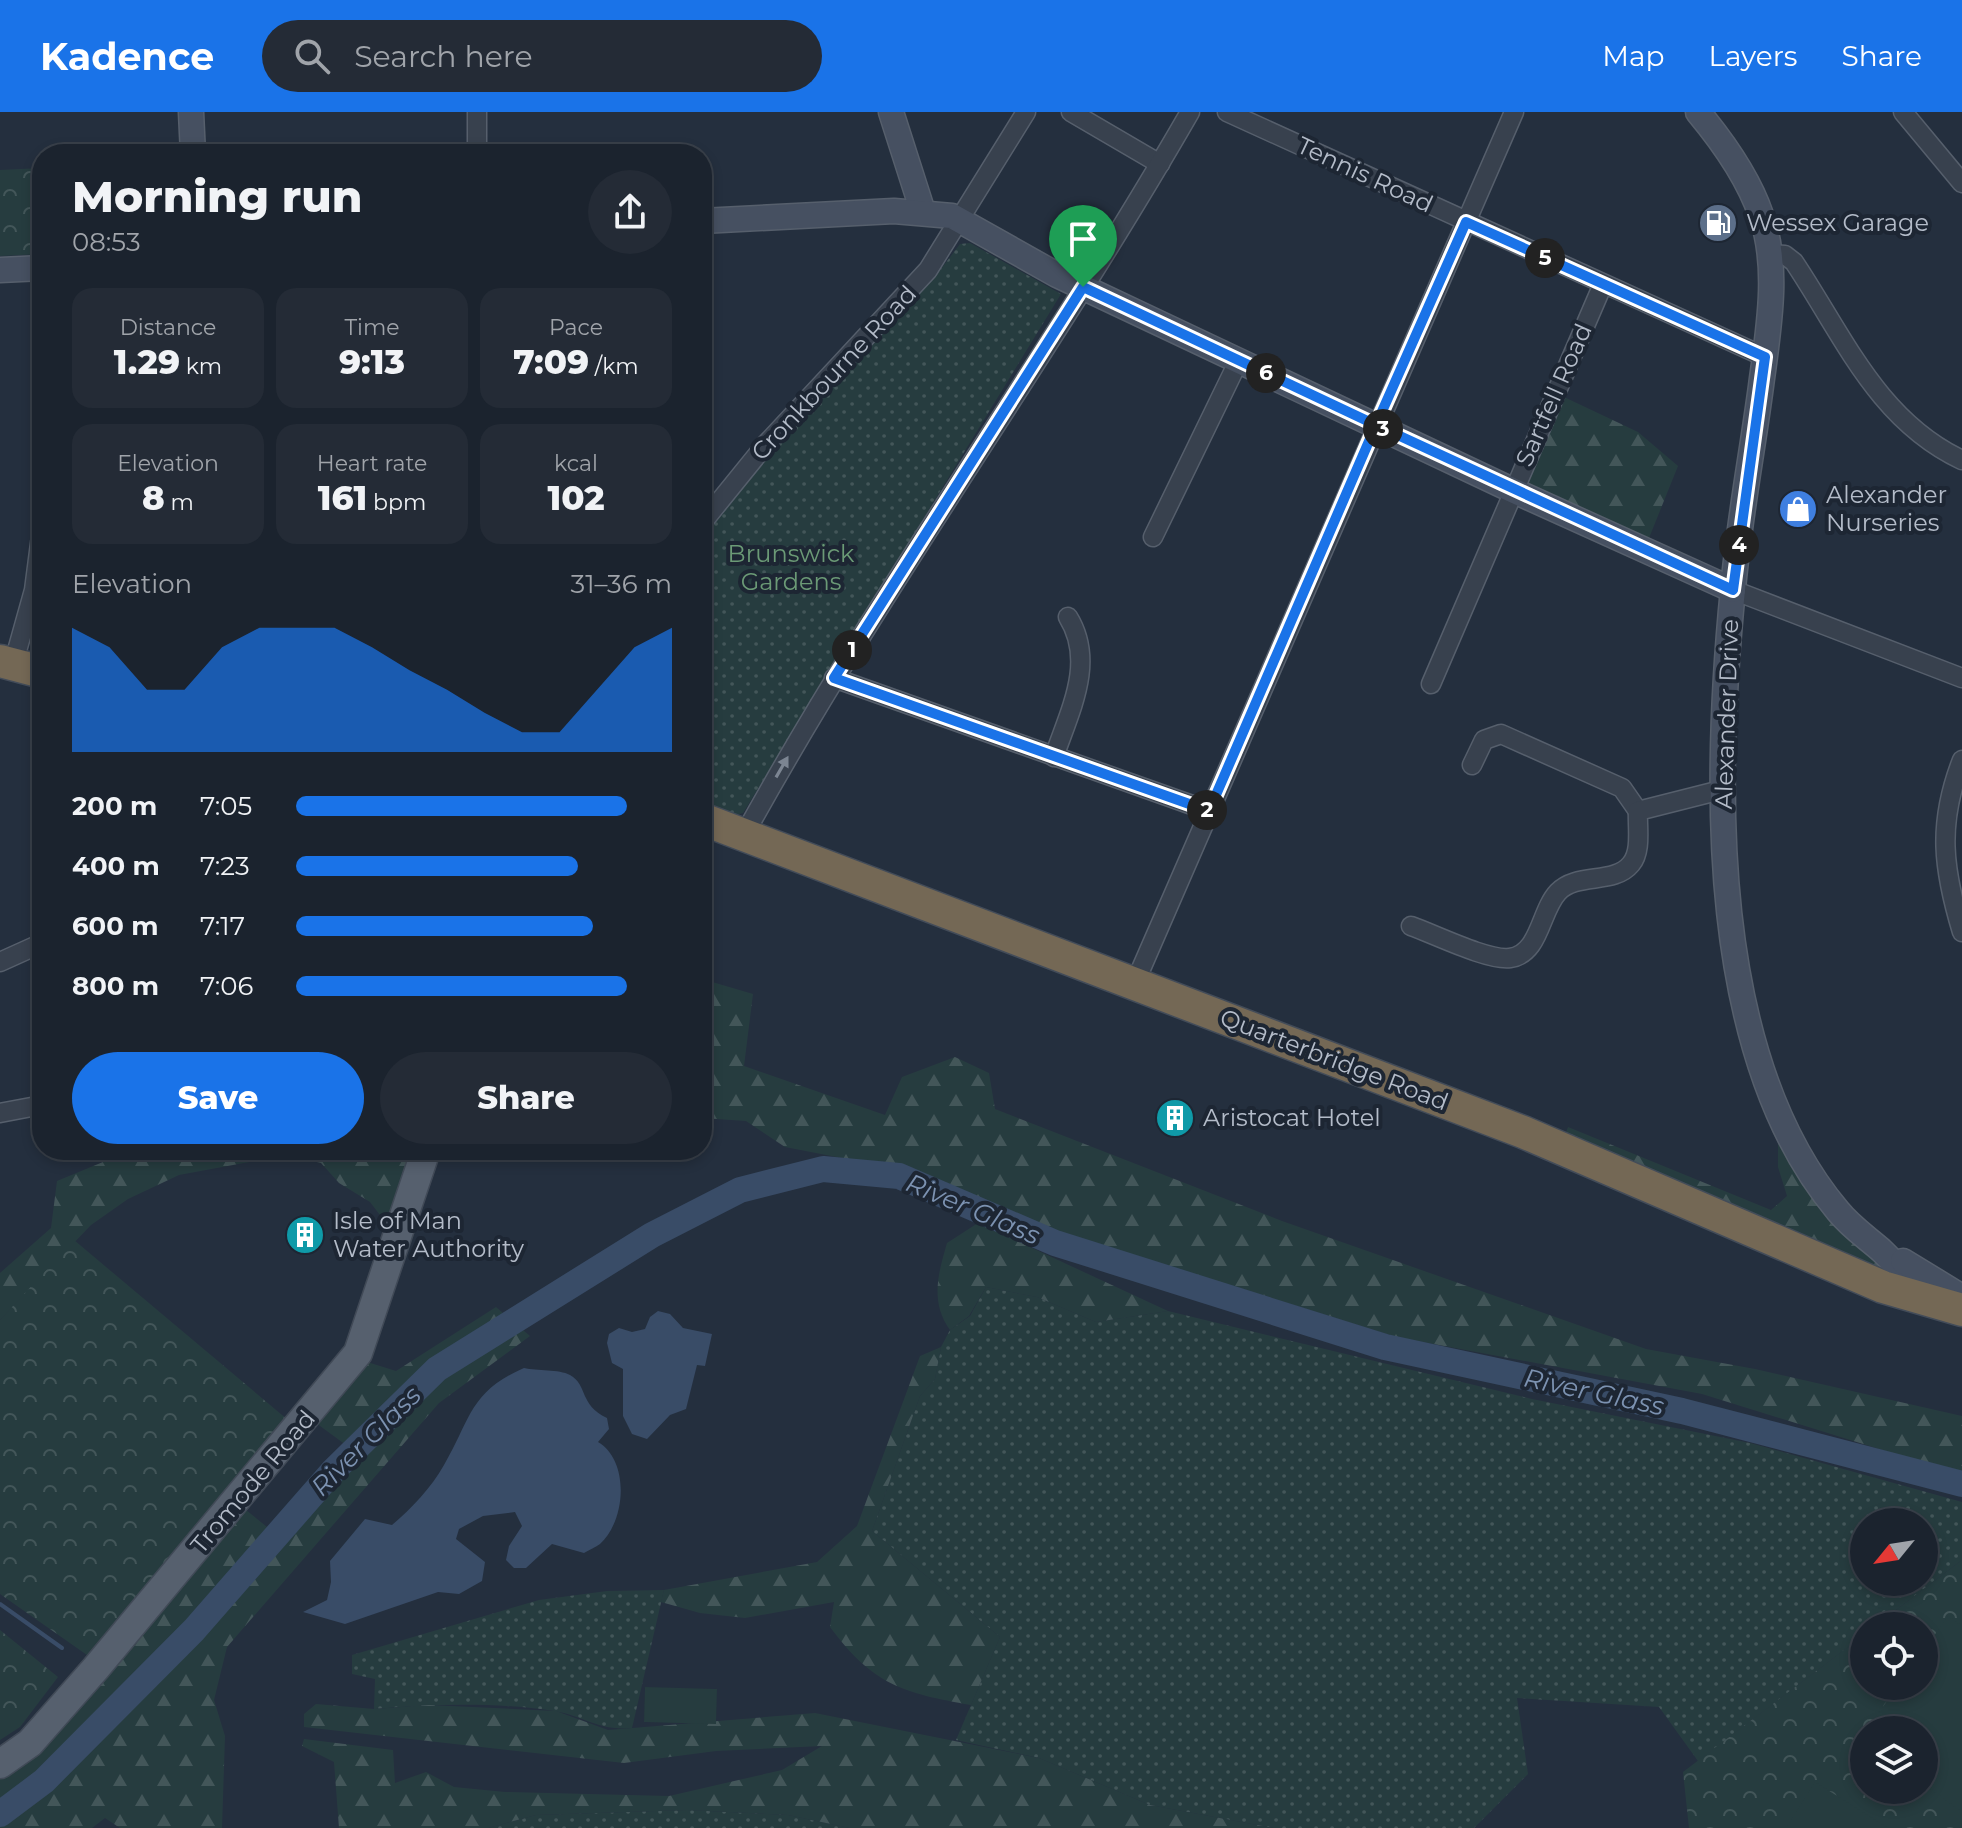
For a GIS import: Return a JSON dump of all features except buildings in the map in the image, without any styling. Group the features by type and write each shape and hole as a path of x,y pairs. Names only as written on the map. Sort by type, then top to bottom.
{"highway":[{"name":"Quarterbridge Road","path":"712,823 1535,1137 1883,1287 1954,1303"}],"main road":[{"path":"191,112 193,144"},
{"path":"891,112 923,212"},
{"name":"Alexander Drive","path":"1698,112 1738,167 1755,199 1770,254 1765,357 1733,590 1721,790 1740,981 1758,1061 1797,1149 1816,1181 1848,1223 1920,1291 1954,1303"},
{"path":"712,221 923,212 961,220 1083,287 1512,490 1733,590"},
{"path":"0,270 32,268"},
{"name":"Tromode Road","path":"0,1764 30,1743 86,1679 358,1353 423,1160"}],"street":[{"path":"477,112 477,144"},
{"name":"Cronkbourne Road","path":"712,511 766,444 928,270 1026,112"},
{"path":"1071,112 1160,164"},
{"path":"744,835 834,678 1083,287 1190,112"},
{"name":"Tennis Road","path":"1227,112 1765,357"},
{"path":"1134,985 1514,112"},
{"path":"1903,112 1962,183"},
{"path":"1770,254 1785,255 1794,262 1835,332 1890,408 1915,431 1962,460"},
{"name":"Sartfell Road","path":"1431,684 1603,284"},
{"path":"1153,537 1239,360"},
{"path":"1733,590 1962,678"},
{"path":"18,666 32,600"},
{"path":"1054,757 1082,668 1080,636 1068,617"},
{"path":"834,678 1209,811"},
{"path":"1410,924 1497,957 1520,955 1527,950 1548,905 1561,889 1576,881 1623,871 1637,853 1638,811 1622,788 1501,734 1484,740 1472,765"},
{"path":"1962,760 1947,808 1944,844 1944,864 1962,932"},
{"path":"1638,811 1721,790"},
{"path":"0,962 32,948"},
{"path":"0,1113 32,1107"}],"green space":[{"path":"32,168 32,254 0,256 0,170"},
{"name":"Brunswick Gardens","path":"970,243 1061,294 743,813 724,819 712,814 712,524 770,451 934,278 960,244"},
{"path":"1564,397 1638,432 1678,466 1649,538 1525,484"},
{"path":"712,982 753,994 744,1066 885,1115 902,1077 955,1057 989,1073 995,1109 1282,1221 1646,1349 1755,1369 1962,1416 1962,1485 1924,1463 1702,1394 1396,1337 1066,1234 904,1170 785,1147 746,1121 712,1119"},
{"path":"1568,1127 1771,1210 1787,1196 1778,1167 1778,1141 1799,1179 1823,1211 1851,1240 1885,1267 1884,1277 1563,1141"},
{"path":"108,1160 261,1160 179,1175 128,1199 91,1225 0,1320 0,1273 51,1228 57,1181"},
{"path":"309,1160 413,1160 393,1217 383,1219 370,1202 339,1183 321,1163"},
{"path":"978,1223 1168,1311 1096,1322 1037,1297 986,1287 969,1316 950,1330 938,1298 944,1254 947,1243"},
{"path":"74,1240 288,1420 87,1655 0,1594 0,1320"},
{"path":"986,1287 1037,1297 1096,1322 1168,1311 1532,1399 1750,1443 1962,1502 1962,1560 1938,1578 1938,1508 1850,1508 1850,1596 1915,1596 1893,1612 1850,1612 1850,1646 1698,1761 1659,1707 1517,1698 1528,1774 1474,1828 1274,1828 1150,1805 1039,1758 956,1740 1000,1637 872,1531 920,1396 935,1379 941,1347 950,1330 970,1316"},
{"path":"496,1307 530,1336 439,1403 227,1647 214,1700 225,1736 222,1828 120,1828 105,1818 92,1828 0,1828 0,1772 246,1510 272,1531 346,1445 316,1423 364,1361 396,1371"},
{"path":"941,1347 935,1379 920,1396 872,1531 1000,1637 971,1705 926,1696 876,1674 846,1647 830,1627 834,1602 745,1618 700,1613 661,1602 664,1590 817,1562 857,1526 920,1356"},
{"path":"1962,1560 1962,1828 1689,1828 1683,1772 1850,1646 1850,1700 1938,1700 1938,1612 1893,1612 1915,1596 1938,1596 1938,1578"},
{"path":"664,1590 632,1728 609,1727 565,1713 510,1706 441,1705 374,1709 375,1679 352,1674 352,1655 539,1600 607,1591"},
{"path":"1948,1616 1962,1626 1962,1812 1938,1794 1938,1716 1876,1716 1888,1700 1938,1700 1938,1630"},
{"path":"0,1630 58,1677 20,1727 0,1740"},
{"path":"645,1687 717,1689 716,1724 644,1722"},
{"path":"316,1704 374,1709 429,1705 556,1711 608,1730 815,1713 1039,1758 1150,1805 1274,1828 850,1828 788,1815 687,1810 536,1815 488,1828 339,1828 334,1762 302,1746 304,1739 393,1750 395,1783 426,1772 454,1787 505,1792 669,1796 782,1770 822,1746 716,1751 624,1763 304,1727 304,1714"},
{"path":"1815,1782 1888,1828 1786,1828"},
{"path":"687,1810 788,1815 850,1828 488,1828 536,1815"}],"water":[{"path":"658,1311 670,1314 683,1328 712,1334 705,1366 697,1365 686,1409 670,1415 647,1439 632,1434 623,1416 623,1369 612,1363 607,1343 609,1334 619,1328 632,1332 645,1329 650,1317"},
{"path":"524,1368 570,1375 576,1379 592,1407 607,1418 609,1429 598,1442 615,1462 621,1490 615,1520 600,1544 584,1553 552,1544 526,1568 514,1568 506,1560 509,1546 522,1526 515,1512 483,1516 459,1529 456,1539 485,1562 482,1581 459,1594 438,1592 345,1624 303,1612 327,1600 331,1582 330,1561 365,1519 392,1525 407,1512 439,1473 482,1397 506,1377"}],"waterway":[{"name":"River Glass","path":"0,1814 44,1781 194,1630 333,1471 437,1369 652,1235 740,1190 823,1169 899,1176 1055,1243 1385,1347 1682,1411 1962,1484"},
{"path":"0,1604 62,1648"}],"place":[{"name":"Wessex Garage","path":"1718,223"},
{"name":"Alexander Nurseries","path":"1798,509"},
{"name":"Aristocat Hotel","path":"1175,1118"},
{"name":"Isle of Man Water Authority","path":"305,1235"}],"route":[{"path":"1083,287 834,678 1209,811 1376,425 1733,590 1765,357 1466,222 1376,425 1083,287"}]}
